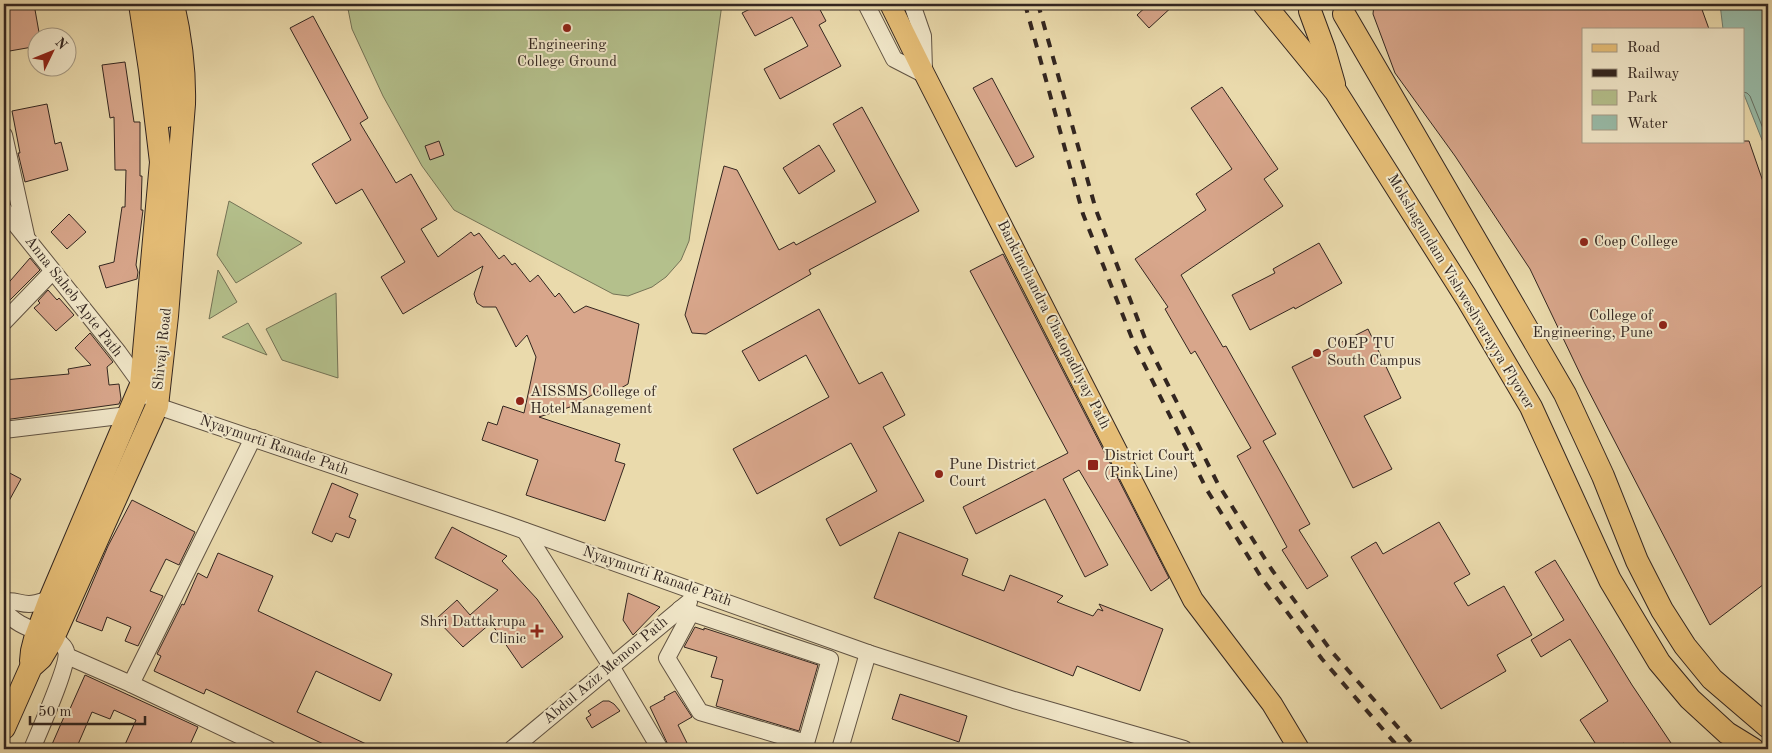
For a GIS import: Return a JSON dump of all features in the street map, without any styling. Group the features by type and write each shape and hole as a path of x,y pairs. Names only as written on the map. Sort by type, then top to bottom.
{"highway":[{"name":"Shivaji Road","path":"45,635 50,599 141,386 161,162 140,4"},
{"path":"156,4 166,49 168,83 167,124 161,162"},
{"name":"Shivaji Road","path":"4,728 31,667 32,651 45,635 157,406 167,316 184,104 185,75 181,40 173,4"},
{"name":"Mokshagundam Vishweshvarayya Flyover","path":"1264,4 1336,92 1466,297 1531,407 1610,580 1659,662 1690,699 1727,733 1753,749"},
{"name":"Mokshagundam Vishweshvarayya Flyover","path":"1310,4 1310,11 1324,49 1336,92"},
{"path":"1316,4 1335,14 1344,9 1565,394 1603,476 1637,561 1662,610 1685,646 1712,679 1768,727"}],"main road":[{"path":"890,4 924,75"},
{"name":"Bankimchandra Chatopadhyay Path","path":"924,75 1193,600 1272,704 1299,749"},
{"path":"1299,749 1312,749"}],"street":[{"path":"866,4 894,59 924,75"},
{"name":"Bankimchandra Chatopadhyay Path","path":"912,4 923,36 924,75"},
{"path":"4,135 27,239"},
{"name":"Anna Saheb Apte Path","path":"4,210 118,352 141,386"},
{"path":"4,322 52,272"},
{"path":"141,386 157,406"},
{"name":"Nyaymurti Ranade Path","path":"157,406 525,531 868,652 1014,700 1184,749"},
{"path":"4,430 128,415"},
{"path":"131,684 253,438"},
{"path":"525,531 611,666 660,749"},
{"name":"Abdul Aziz Memon Path","path":"512,749 611,666 686,611 701,592"},
{"path":"4,602 10,600 31,604 50,599"},
{"path":"686,611 830,659 806,743 700,712 667,658 686,611"},
{"path":"9,615 66,649 67,656 32,749"},
{"path":"840,749 868,652"},
{"path":"67,656 268,749"}],"green space":[{"path":"347,4 722,4 689,241 681,260 666,277 652,287 628,296 613,294 454,210 422,166 383,96 352,29"},
{"path":"229,201 302,243 236,283 217,255"},
{"path":"218,270 237,302 209,319"},
{"path":"336,293 338,378 282,360 266,329"},
{"path":"248,323 267,355 222,337"}],"water":[{"path":"1720,4 1768,4 1768,155 1744,95 1744,28 1723,28"}],"building":[{"path":"4,4 34,4 38,28 28,28 28,48 4,52"},
{"path":"760,4 817,4 826,21 819,25 841,66 780,99 764,69 808,46 792,17 755,36 742,13"},
{"path":"1149,4 1175,4 1149,28 1137,15"},
{"name":"College of Engineering, Pune","path":"1374,4 1700,4 1709,28 1582,28 1582,142 1749,141 1768,196 1768,581 1710,625 1584,382 1530,269 1455,156 1395,73 1373,14"},
{"path":"313,16 368,118 360,123 396,183 411,174 437,219 421,229 438,257 471,232 474,236 479,233 499,259 504,255 512,265 515,263 530,282 538,275 555,297 559,293 574,313 586,306 639,324 628,384 609,395 604,388 573,406 539,417 620,444 615,461 625,464 605,521 526,495 538,460 482,440 488,422 497,425 503,406 524,413 536,357 527,335 516,347 496,307 483,307 477,303 474,294 483,266 403,314 381,277 405,262 362,189 336,204 312,164 351,140 290,28"},
{"path":"125,62 134,122 140,122 141,210 143,210 136,265 138,272 137,279 106,288 99,266 114,262 122,207 125,207 126,170 115,170 114,117 110,118 102,65"},
{"path":"992,78 1034,157 1016,167 973,88"},
{"path":"1222,87 1278,169 1264,179 1283,206 1181,275 1223,347 1226,346 1276,434 1263,441 1310,524 1299,530 1328,576 1307,589 1282,550 1287,547 1237,456 1251,448 1195,351 1191,354 1165,309 1168,307 1135,259 1206,210 1196,194 1232,169 1191,108"},
{"path":"47,104 55,144 61,142 68,170 25,182 18,153 20,153 12,111"},
{"path":"862,107 919,211 809,270 811,274 706,334 692,333 685,315 724,166 737,170 779,250 794,242 796,245 876,202 833,124"},
{"path":"439,141 444,155 430,160 425,146"},
{"path":"819,145 835,171 799,194 783,168"},
{"path":"69,214 86,232 67,249 51,232"},
{"path":"1319,243 1342,283 1295,309 1294,307 1250,330 1232,295 1275,273 1273,269"},
{"path":"1003,254 1169,578 1151,591 1079,470 1063,479 1108,565 1085,577 1045,499 976,534 963,507 1068,453 970,271"},
{"path":"30,258 40,270 4,306 4,288"},
{"path":"48,290 57,300 59,298 74,315 56,331 34,308 40,303 38,301"},
{"path":"819,309 859,384 882,372 905,415 883,427 924,501 840,546 826,519 877,491 851,443 757,494 733,449 829,397 806,355 759,381 742,351"},
{"path":"1368,329 1401,398 1364,416 1392,469 1353,488 1292,367"},
{"path":"90,333 113,362 107,367 109,385 119,384 121,399 119,404 4,420 4,380 69,374 68,369 91,365 75,348"},
{"path":"4,470 21,479 4,510"},
{"path":"332,483 358,494 349,517 356,520 349,538 336,533 332,542 312,533"},
{"path":"132,500 195,532 179,565 166,559 150,591 163,596 138,646 125,641 131,627 107,617 102,631 76,621 108,546"},
{"path":"1439,522 1470,574 1454,583 1468,606 1504,586 1532,635 1497,655 1506,671 1441,709 1351,557 1376,542 1383,554"},
{"path":"452,527 507,556 502,561 537,599 563,637 522,668 491,623 463,647 436,619 457,600 470,615 498,590 435,558"},
{"path":"899,532 968,559 962,575 1004,591 1010,575 1063,596 1057,602 1093,616 1098,609 1103,611 1099,604 1163,629 1140,691 1077,666 1073,676 874,598"},
{"path":"218,553 273,576 258,611 392,674 380,701 316,671 297,712 377,749 334,749 206,689 204,694 154,671 161,656 157,654 182,604 184,605 198,573 207,578"},
{"path":"1555,560 1632,685 1675,749 1628,749 1624,743 1615,749 1599,749 1580,720 1608,701 1570,639 1541,657 1531,640 1564,620 1535,572"},
{"path":"628,593 660,607 633,635 623,620"},
{"path":"695,627 704,630 704,628 818,665 799,731 716,706 723,680 711,677 717,657 684,647"},
{"path":"85,675 198,727 188,749 123,749 136,720 114,710 110,719 92,712 76,749 50,749"},
{"path":"675,691 692,717 678,725 688,745 679,749 670,749 650,707"},
{"path":"900,694 967,716 959,742 892,719"},
{"path":"603,701 609,701 620,711 592,728 586,718 591,715 588,711"}],"railway":[{"path":"1025,4 1083,214 1135,346 1207,490 1261,577 1322,659 1400,749"},
{"path":"1038,4 1096,210 1146,341 1218,484 1272,570 1332,652 1417,749"}],"place":[{"name":"Engineering College Ground","path":"567,28"},
{"name":"Coep College","path":"1584,242"},
{"name":"College of Engineering, Pune","path":"1663,325"},
{"name":"COEP TU South Campus","path":"1317,353"},
{"name":"AISSMS College of Hotel Management","path":"520,401"},
{"name":"District Court (Pink Line)","path":"1093,465"},
{"name":"Pune District Court","path":"939,474"},
{"name":"Shri Dattakrupa Clinic","path":"537,631"}]}
